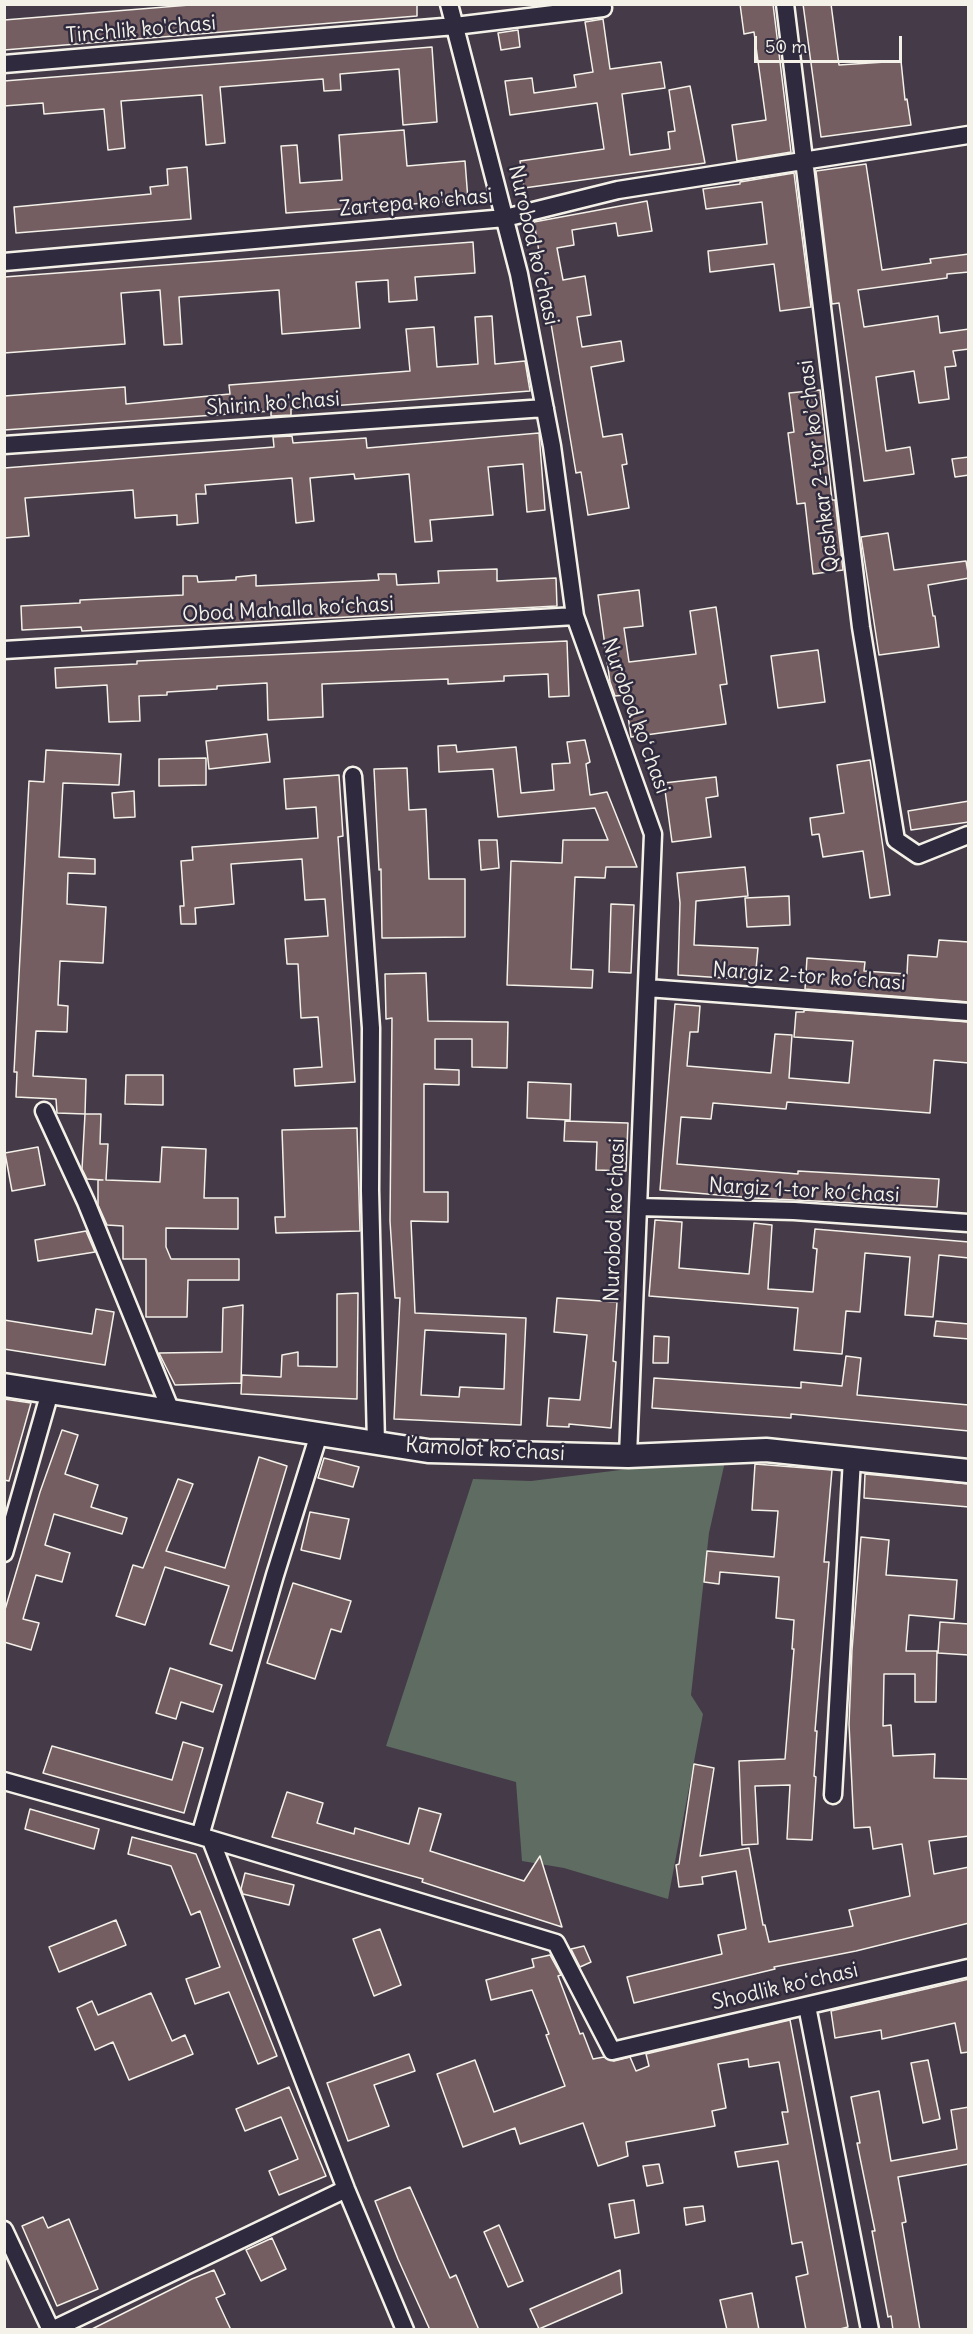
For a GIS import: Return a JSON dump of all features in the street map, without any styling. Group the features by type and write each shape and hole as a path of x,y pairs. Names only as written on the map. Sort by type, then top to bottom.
{"street":[{"name":"Nurobod koʻchasi","path":"449,4 519,274 552,446 575,616 653,834 628,1456"},
{"name":"Qashkar 2-tor koʼchasi","path":"785,4 861,627 896,840 918,855 969,836"},
{"name":"Tinchlik ko'chasi","path":"4,64 454,26 603,8"},
{"name":"Zartepa ko'chasi","path":"4,262 505,218 618,190 969,135"},
{"name":"Shirin ko'chasi","path":"4,445 545,408"},
{"name":"Obod Mahalla ko‘chasi","path":"4,650 575,616"},
{"path":"353,776 371,1028 370,1190 376,1443"},
{"name":"Nargiz 2-tor ko‘chasi","path":"647,988 969,1012"},
{"path":"44,1111 86,1202 171,1411"},
{"name":"Nargiz 1-tor ko‘chasi","path":"638,1207 794,1211 969,1223"},
{"name":"Kamolot koʻchasi","path":"4,1385 428,1451 628,1456 766,1450 969,1471"},
{"path":"4,1553 50,1392"},
{"path":"319,1434 275,1575 205,1838 345,2189 405,2330"},
{"path":"833,1795 852,1459"},
{"path":"4,1781 205,1838"},
{"name":"Shodlik koʻchasi","path":"205,1838 556,1943 612,2051 969,1968"},
{"path":"807,2006 870,2330"},
{"path":"4,2230 51,2330 345,2189"}],"green space":[{"path":"726,1457 709,1533 691,1695 703,1714 668,1899 564,1868 522,1861 516,1782 386,1746 473,1479 531,1481"}],"building":[{"path":"202,4 417,4 417,16 4,50 4,20"},
{"path":"740,4 773,4 791,152 737,161 732,125 766,120 754,32 744,34"},
{"path":"803,4 831,4 839,65 901,61 905,100 907,99 911,125 821,137"},
{"path":"603,19 610,69 661,62 665,88 622,94 630,155 670,149 668,132 675,131 669,90 690,86 705,163 524,188 520,161 604,149 597,103 510,115 505,81 532,78 534,93 576,87 574,75 593,72 585,22"},
{"path":"518,30 520,47 501,50 498,33"},
{"path":"432,47 437,122 403,125 399,69 340,74 341,90 324,91 323,79 220,87 225,143 206,145 202,95 121,101 125,148 108,150 104,109 44,114 43,103 4,106 4,81"},
{"path":"404,130 407,166 465,161 468,200 286,213 281,146 297,145 300,183 342,180 339,135"},
{"path":"866,164 882,270 931,263 930,259 969,254 969,272 947,274 947,278 858,290 864,327 938,316 940,333 969,329 969,349 953,351 956,366 945,367 949,399 919,403 914,371 876,377 886,451 910,447 914,474 864,481 839,303 832,304 816,171"},
{"path":"187,167 191,219 16,233 14,207 151,194 150,187 168,185 167,169"},
{"path":"794,173 811,307 780,311 774,264 710,272 708,251 767,244 762,202 706,209 703,189"},
{"path":"647,201 652,231 618,236 616,223 572,230 574,245 557,248 563,280 585,276 591,315 577,317 582,347 621,341 624,361 591,367 603,437 622,434 627,464 622,465 629,508 588,515 581,472 576,473 534,222"},
{"path":"473,242 475,273 415,277 417,300 389,302 388,280 356,282 360,328 282,334 279,290 179,297 182,344 164,345 160,290 121,293 125,344 4,353 4,277"},
{"path":"492,316 495,364 525,361 530,391 291,409 291,415 271,416 271,411 4,430 4,396 125,387 126,404 230,394 229,385 410,371 406,329 434,327 437,367 478,364 475,317"},
{"path":"820,390 832,500 835,500 843,570 813,574 805,503 797,504 788,433 794,432 789,393"},
{"path":"539,433 545,510 527,512 523,464 488,467 493,515 430,520 432,541 415,542 409,474 355,479 354,474 310,478 314,521 296,523 292,478 205,485 206,494 196,494 198,523 177,525 177,515 135,518 133,490 25,498 29,536 4,538 4,468 274,447 273,437 292,436 293,443 366,438 367,448"},
{"path":"969,457 969,475 955,477 952,459"},
{"path":"888,533 894,570 966,561 969,578 928,585 939,647 879,655 861,537"},
{"path":"497,569 497,581 556,578 557,606 82,631 81,627 22,630 21,606 80,603 80,600 183,595 183,576 197,576 198,582 236,580 236,577 256,575 256,586 379,580 378,574 396,574 397,585 439,583 438,571"},
{"path":"639,590 643,626 624,628 629,662 696,654 690,611 716,607 727,684 720,685 726,724 631,737 625,695 615,696 610,682 598,595"},
{"path":"567,641 569,696 549,697 548,674 504,676 504,681 448,684 448,679 322,684 323,717 268,720 267,683 217,686 217,689 139,696 140,721 109,722 107,685 56,688 55,668 137,664 137,661"},
{"path":"818,650 825,702 778,708 771,656"},
{"path":"267,734 270,762 209,769 206,741"},
{"path":"585,740 590,762 586,764 590,795 607,792 637,867 606,867 605,878 575,877 571,969 593,970 592,988 507,985 511,861 562,863 563,840 608,840 595,808 498,817 493,769 439,772 438,746 456,745 457,752 516,747 521,793 554,790 552,764 570,763 567,742"},
{"path":"46,750 121,754 119,785 63,783 59,857 95,859 95,874 68,873 67,904 106,907 103,963 60,961 58,1005 68,1006 67,1032 36,1031 33,1076 86,1079 85,1114 57,1113 56,1099 16,1097 17,1072 14,1072 29,781 44,782"},
{"path":"206,758 206,785 159,786 159,759"},
{"path":"870,760 890,895 870,898 863,851 823,857 819,834 812,835 810,818 844,813 837,765"},
{"path":"407,768 409,810 426,809 429,879 465,879 465,937 382,938 381,869 379,870 374,769"},
{"path":"339,775 343,836 338,837 355,1082 295,1086 294,1069 322,1067 318,1017 301,1018 298,964 287,964 285,939 328,936 325,899 305,900 302,859 231,864 234,904 195,908 196,924 181,924 180,906 184,906 181,861 193,860 192,847 318,838 316,807 286,809 284,779"},
{"path":"716,777 718,796 706,798 711,837 672,842 664,783"},
{"path":"134,791 135,817 114,818 112,793"},
{"path":"969,801 969,822 911,830 908,811"},
{"path":"479,840 497,840 499,868 481,870"},
{"path":"745,867 748,896 696,901 694,945 758,948 755,980 678,975 680,903 677,873"},
{"path":"789,896 790,925 747,927 745,898"},
{"path":"611,904 634,905 631,973 609,972"},
{"path":"939,940 969,942 969,1002 805,989 807,958 865,962 864,971 907,974 908,955 937,957"},
{"path":"426,973 428,1021 508,1022 507,1068 472,1067 472,1039 435,1039 435,1069 459,1070 459,1085 424,1084 424,1192 448,1192 448,1222 411,1221 415,1313 526,1318 521,1425 394,1419 400,1298 395,1298 390,1221 392,1018 386,1019 385,974","holes":["425,1330 506,1334 504,1389 460,1387 459,1397 421,1395"]},
{"path":"675,1004 700,1006 698,1032 690,1032 687,1066 771,1073 775,1034 792,1035 789,1078 849,1083 853,1041 794,1037 796,1012 804,1012 804,1010 969,1022 969,1063 934,1060 930,1113 787,1102 786,1109 713,1103 711,1119 681,1117 677,1164 798,1174 798,1171 939,1179 937,1207 754,1198 660,1190"},
{"path":"126,1075 163,1075 163,1105 125,1104"},
{"path":"528,1082 571,1084 570,1120 527,1118"},
{"path":"85,1114 101,1114 100,1144 108,1144 106,1180 160,1182 162,1147 206,1149 204,1198 238,1198 238,1229 166,1228 166,1247 171,1259 239,1259 239,1280 188,1280 187,1317 146,1317 146,1259 123,1259 123,1226 107,1225 98,1205 98,1180 103,1180 87,1179 82,1169"},
{"path":"565,1121 628,1123 626,1171 596,1170 597,1142 564,1141"},
{"path":"357,1128 360,1231 276,1233 275,1217 285,1217 282,1130"},
{"path":"38,1147 45,1185 12,1191 5,1153"},
{"path":"655,1220 682,1222 679,1268 749,1274 754,1223 772,1225 768,1289 813,1292 817,1249 813,1248 815,1229 969,1242 969,1258 939,1255 933,1317 905,1315 910,1257 865,1253 860,1312 846,1311 842,1354 794,1350 798,1308 649,1296"},
{"path":"86,1231 95,1252 38,1261 35,1240"},
{"path":"358,1293 357,1399 241,1394 242,1375 281,1377 282,1355 298,1352 298,1366 337,1367 337,1294"},
{"path":"557,1298 617,1302 613,1361 616,1362 611,1428 569,1424 569,1427 547,1426 549,1398 580,1400 587,1335 554,1332"},
{"path":"243,1305 241,1383 175,1385 159,1353 222,1352 223,1308"},
{"path":"96,1309 114,1312 105,1365 4,1349 4,1320 92,1334"},
{"path":"936,1321 969,1324 969,1339 934,1336"},
{"path":"654,1336 669,1337 668,1363 653,1363"},
{"path":"846,1356 861,1358 857,1395 969,1405 969,1431 791,1414 791,1418 652,1408 654,1378 801,1388 801,1382 842,1386"},
{"path":"4,1399 31,1403 9,1481 4,1480"},
{"path":"62,1430 78,1435 65,1474 98,1485 91,1507 127,1518 122,1534 54,1514 45,1545 70,1553 62,1582 36,1575 23,1619 39,1623 31,1650 4,1642 4,1613 40,1492"},
{"path":"259,1457 287,1466 232,1651 210,1644 229,1586 165,1567 145,1625 116,1616 133,1565 143,1568 178,1479 193,1484 166,1551 225,1568"},
{"path":"324,1458 359,1467 353,1487 318,1478"},
{"path":"755,1464 832,1470 824,1562 829,1562 815,1731 817,1731 814,1776 816,1777 812,1840 787,1839 790,1785 755,1786 758,1844 742,1845 739,1761 785,1759 794,1649 792,1649 794,1620 776,1618 779,1577 720,1572 719,1584 704,1582 707,1551 774,1557 778,1511 752,1510"},
{"path":"865,1474 969,1484 969,1507 864,1498"},
{"path":"310,1512 349,1519 340,1559 301,1550"},
{"path":"861,1537 889,1540 886,1575 957,1580 954,1619 909,1615 906,1651 937,1651 936,1702 915,1702 915,1674 884,1674 883,1726 891,1725 893,1756 935,1754 934,1778 969,1779 969,1836 929,1841 934,1874 969,1867 969,1923 856,1951 774,1967 775,1969 634,2003 627,1977 722,1954 718,1935 746,1929 736,1871 702,1877 703,1884 679,1887 676,1865 679,1864 694,1764 714,1768 700,1856 749,1848 763,1925 765,1925 769,1942 853,1926 849,1910 910,1896 902,1844 873,1849 870,1827 854,1828 849,1724"},
{"path":"293,1583 351,1601 341,1632 331,1629 315,1679 267,1663"},
{"path":"940,1622 969,1624 969,1655 938,1653"},
{"path":"170,1668 222,1685 213,1712 181,1702 176,1719 156,1713"},
{"path":"183,1742 203,1748 184,1813 43,1773 52,1746 172,1780"},
{"path":"287,1792 323,1803 317,1823 354,1834 355,1828 409,1844 419,1808 441,1814 430,1851 524,1881 540,1856 562,1927 422,1882 423,1879 272,1837"},
{"path":"30,1809 99,1829 94,1849 25,1829"},
{"path":"132,1837 196,1854 277,2056 258,2064 229,1992 195,2004 186,1979 220,1967 200,1911 191,1915 171,1866 128,1854"},
{"path":"245,1873 294,1885 289,1905 243,1894 241,1889"},
{"path":"116,1920 126,1945 59,1972 49,1947"},
{"path":"380,1929 401,1985 374,1996 353,1939"},
{"path":"584,1946 591,1962 580,1967 571,1949"},
{"path":"550,1955 561,1975 558,1976 580,2034 583,2033 593,2059 604,2057 614,2061 630,2057 636,2071 649,2066 646,2054 790,2020 848,2327 836,2330 806,2330 796,2277 808,2274 802,2242 792,2244 778,2161 738,2167 735,2152 788,2144 782,2112 788,2112 779,2062 749,2067 748,2059 718,2064 726,2108 712,2111 715,2126 626,2142 628,2156 598,2166 583,2123 520,2144 515,2128 463,2147 437,2074 475,2060 494,2112 565,2086 532,1990 491,2000 486,1980 534,1967 532,1959"},
{"path":"969,1979 969,2052 961,2053 955,2023 882,2039 881,2030 835,2038 831,2011"},
{"path":"151,1993 172,2041 185,2035 193,2054 129,2080 113,2042 95,2050 77,2008 92,2001 98,2015"},
{"path":"409,2054 415,2071 374,2085 389,2126 348,2141 327,2083"},
{"path":"928,2060 940,2119 923,2123 911,2063"},
{"path":"289,2087 326,2176 279,2195 269,2171 298,2159 281,2117 245,2131 236,2109"},
{"path":"879,2091 891,2161 957,2149 951,2110 969,2107 969,2164 898,2177 906,2222 902,2223 920,2330 893,2330 891,2316 888,2317 872,2231 875,2231 857,2143 860,2143 851,2097"},
{"path":"659,2164 663,2183 647,2186 643,2166"},
{"path":"410,2187 450,2278 456,2275 479,2330 430,2330 375,2201"},
{"path":"634,2200 639,2233 615,2238 609,2204"},
{"path":"703,2206 705,2221 686,2225 684,2208"},
{"path":"43,2217 48,2228 69,2219 98,2289 57,2306 22,2226"},
{"path":"499,2225 523,2281 508,2287 484,2232"},
{"path":"272,2238 286,2269 261,2281 246,2250"},
{"path":"214,2270 225,2294 216,2298 231,2330 90,2330 192,2279"},
{"path":"620,2270 622,2293 539,2329 530,2309"},
{"path":"752,2293 759,2330 727,2330 720,2300"}]}
